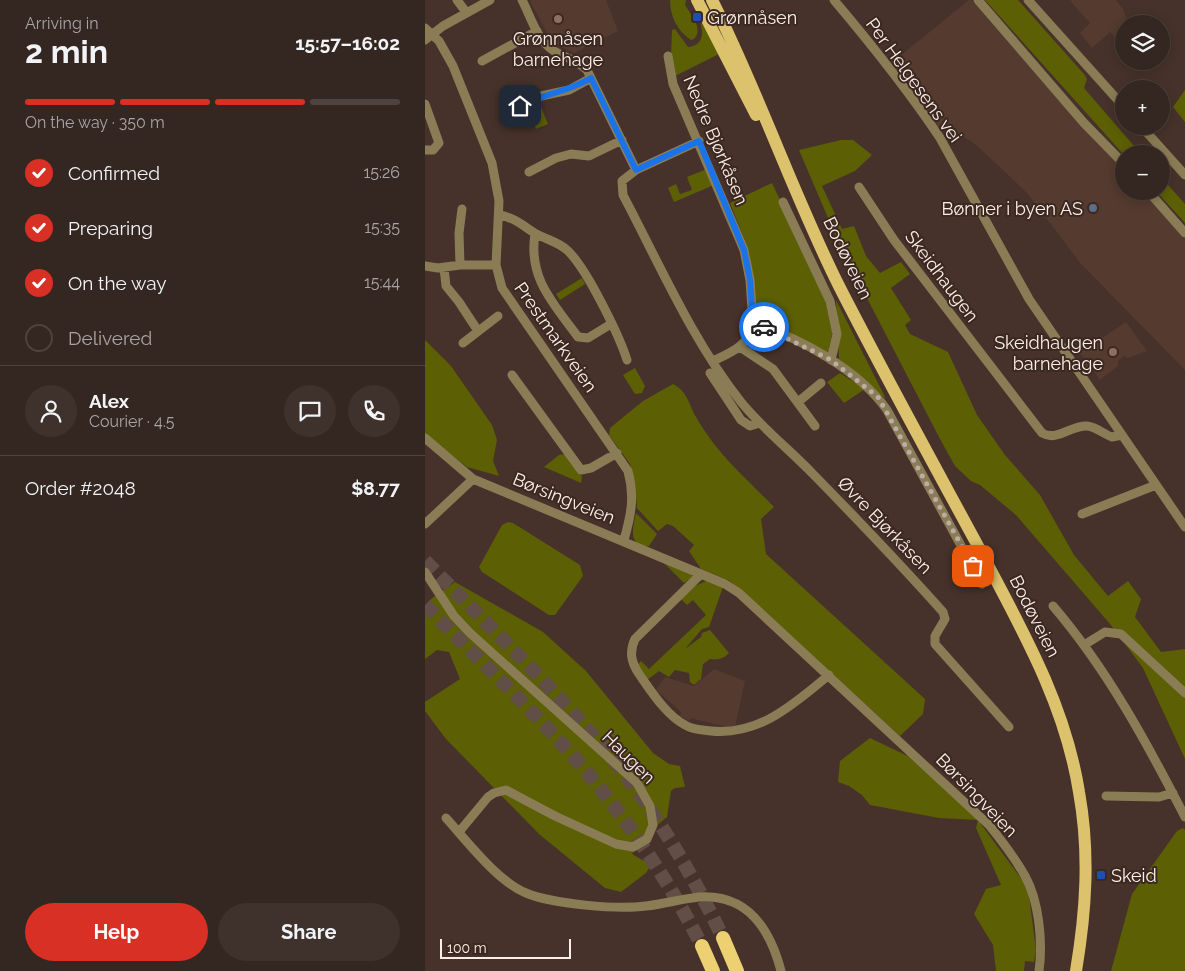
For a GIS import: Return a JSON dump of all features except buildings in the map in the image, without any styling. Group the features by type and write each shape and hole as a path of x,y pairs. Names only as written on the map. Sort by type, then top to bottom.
{"highway":[{"path":"723,938 737,971"},
{"path":"701,946 713,971"}],"main road":[{"name":"Bodøveien","path":"697,0 799,199 869,344 1039,664 1060,715 1079,790 1087,864 1085,905 1075,971"},
{"name":"Bodøveien","path":"712,0 742,59 799,199"}],"street":[{"path":"457,0 466,12"},
{"path":"427,34 490,0"},
{"path":"522,0 537,31 549,48 573,59 587,70 636,170"},
{"name":"Per Helgesens vei","path":"834,0 879,54 925,116 1029,299 1156,485 1182,515 1185,527"},
{"path":"978,0 1084,123 1115,155"},
{"path":"1028,0 1115,97"},
{"path":"482,61 537,31"},
{"name":"Prestmarkveien","path":"427,34 439,41 453,66 492,163 498,188 500,215 496,265 498,278 508,298 628,471 633,496 632,509 624,540"},
{"name":"Nedre Bjørkåsen","path":"668,56 670,76 744,250 750,280 753,324"},
{"path":"506,112 541,96 569,90 591,78"},
{"path":"425,104 439,140 438,146 433,150 425,150"},
{"path":"1149,135 1185,175"},
{"path":"529,172 556,158 571,154 589,156 621,140"},
{"name":"Øvre Bjørkåsen","path":"699,141 636,170 622,181 623,195 687,318 713,361 742,402 760,423 812,473 943,612 945,619 935,636 935,644 1009,727"},
{"name":"Skeidhaugen","path":"859,188 911,263 1042,433 1046,436 1056,435 1078,426 1085,426 1096,428 1112,437 1122,435"},
{"path":"1156,200 1185,234"},
{"path":"783,202 830,301 837,334 831,360"},
{"path":"460,264 459,233 463,209"},
{"path":"500,215 512,217 535,234 559,244 571,254 611,324 627,360"},
{"path":"535,234 534,261 540,281 578,337 588,338 611,324"},
{"path":"425,266 444,268 460,264 496,265"},
{"path":"444,268 446,286 478,331"},
{"path":"463,343 498,316"},
{"path":"713,361 740,347 748,338 753,324 800,343 831,360 870,389 883,404 982,584"},
{"path":"740,347 773,369 815,426"},
{"name":"Øvre Bjørkåsen","path":"710,373 741,420 750,426 760,423"},
{"path":"512,375 581,470 591,468 617,453"},
{"path":"798,402 821,384"},
{"name":"Børsingveien","path":"425,438 473,479 624,540 725,584 739,593 969,805 1003,843 1031,888 1041,948 1039,971"},
{"path":"425,524 473,479"},
{"path":"1082,514 1156,485"},
{"name":"Haugen","path":"425,572 454,616 471,634 637,783 650,806 653,825 647,839 640,845 625,847 555,816 506,790 494,793 489,797 459,832"},
{"path":"701,574 635,639 631,650 633,666 681,722 690,728 713,732 731,732 753,727 781,713 829,675"},
{"path":"1053,606 1084,645 1118,696 1185,817"},
{"path":"1084,645 1105,632 1121,634 1185,693"},
{"path":"1105,796 1159,798 1173,794"},
{"path":"446,818 508,882 521,891 537,897 625,907 701,897 718,898 733,903 753,916 764,928 773,944 781,971"}],"shaded area":[{"path":"606,0 618,31 574,53 558,45 548,35 530,1"},
{"path":"670,0 686,0 685,5 697,26 698,31 694,39 691,40 678,28 671,12"},
{"path":"969,0 972,0 1081,126 1115,162 1115,200 1150,200 1185,239 1185,370 1081,264 1028,194 975,144 961,135 939,128 891,63"},
{"path":"985,0 1018,0 1084,74 1087,79 1084,88 1115,124 1115,135 1125,135 1133,145 1115,145"},
{"path":"1116,0 1125,15 1115,15 1115,37 1110,32 1092,48 1080,33 1090,23 1070,1"},
{"path":"700,22 708,31 719,54 675,76 671,56 672,30 675,29 688,47 693,46 701,38"},
{"path":"1185,90 1185,122 1173,107"},
{"path":"538,100 548,124 536,129 525,105"},
{"path":"841,140 853,140 872,155 855,171 822,186 842,229 854,226 866,256 880,273 901,262 910,274 891,288 911,320 905,325 910,334 948,352 977,415 1005,455 1040,495 1074,555 1108,596 1128,581 1141,599 1135,617 1161,652 1185,649 1185,759 1143,668 1110,624 1016,515 980,485 971,481 955,466 840,246 799,150"},
{"path":"707,169 714,185 674,202 668,188 676,184 680,194 692,190 687,177"},
{"path":"772,183 821,286 833,329 828,355 764,323 757,322 749,251 730,203"},
{"path":"1170,187 1185,204 1185,223 1164,200 1170,200"},
{"path":"582,278 585,284 560,300 556,294"},
{"path":"836,300 886,399 839,360"},
{"name":"Skeidhaugen barnehage","path":"1126,322 1147,351 1128,358 1124,356 1118,361 1118,366 1100,380 1091,367 1084,372 1080,365 1086,360 1079,353"},
{"path":"425,340 451,366 492,425 497,440 493,461 499,476 467,467 425,434"},
{"path":"635,368 645,386 642,393 635,394 623,375"},
{"path":"840,373 865,389 844,403 827,382"},
{"path":"673,384 685,394 704,430 722,454 774,507 761,519 766,554 925,699 923,714 900,736 738,588 728,580 701,569 689,551 694,545 673,526 667,524 658,531 637,508 635,483 630,464 609,435 610,428 643,401"},
{"path":"565,454 582,477 581,483 544,467 559,455"},
{"path":"636,513 657,534 649,546 637,544 634,540 633,530"},
{"path":"508,522 513,523 580,565 583,576 555,615 549,615 482,572 479,567 502,525"},
{"path":"663,562 692,574 692,577 684,583"},
{"path":"708,580 723,587 709,627 702,629 685,649 701,637 702,633 710,630 729,653 723,658 710,659 703,664 701,679 694,685 690,682 689,673 675,670 669,677 659,671 647,680 636,666 641,661 649,669 706,615 693,600 687,605 681,599 695,586"},
{"path":"455,582 543,632 586,671 653,753 669,764 680,766 685,787 675,788 671,791 667,817 644,836 632,854 651,865 646,873 621,892 605,888 539,834 446,739 425,711 425,702 460,679 449,652 437,650 425,659 425,607 431,599"},
{"path":"714,669 745,681 735,727 729,728 691,718 689,721 680,716 681,712 656,690 665,677 694,686"},
{"path":"870,738 914,759 978,820 939,818 870,805 862,795 849,786 838,782 840,761"},
{"path":"978,820 1023,881 1029,896 1036,950 1034,962 1025,961 1024,971 996,971 993,945 974,914 986,889 1001,885 976,828"},
{"path":"1183,828 1185,830 1185,971 1111,971 1132,894 1177,831"}],"tunnel":[{"path":"425,561 544,682 611,757 658,821 699,890 723,938"},
{"path":"425,605 517,696 583,767 631,829 656,866 702,946"}],"way so far":[{"path":"764,327 800,343 831,360 862,382 878,397 973,566"}],"place":[{"name":"Grønnåsen","path":"697,17"},
{"name":"Grønnåsen barnehage","path":"558,19"},
{"name":"Bønner i byen AS","path":"1093,208"},
{"name":"Skeidhaugen barnehage","path":"1113,352"},
{"name":"Skeid","path":"1101,875"}],"route":[{"path":"520,106 541,96 569,90 591,78 636,170 649,166 699,141 744,250 750,280 753,324 764,327"}]}
